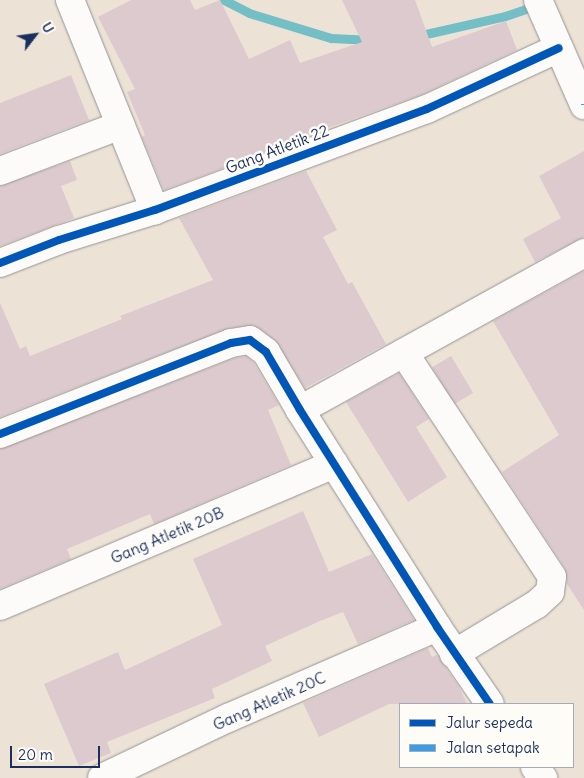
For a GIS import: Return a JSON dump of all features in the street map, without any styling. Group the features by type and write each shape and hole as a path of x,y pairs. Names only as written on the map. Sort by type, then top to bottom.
{"street":[{"path":"70,0 155,210"},
{"path":"542,10 584,105"},
{"name":"Gang Atletik 22","path":"0,263 59,240 155,210 427,109 559,48"},
{"path":"0,171 121,125"},
{"path":"300,410 584,254"},
{"path":"0,434 231,344 250,340 266,352 300,410 454,654 489,703"},
{"path":"404,353 552,577 550,592 537,604 454,654"},
{"name":"Gang Atletik 20B","path":"0,606 334,464"},
{"name":"Gang Atletik 20C","path":"102,778 228,718 437,627"}],"building":[{"path":"131,0 190,0 195,10 220,0 249,59 290,40 300,63 362,42 342,0 415,0 432,47 506,21 517,50 421,95 290,141 291,143 164,190 142,137 145,135 127,92 135,89 98,17"},
{"path":"71,75 89,120 0,154 0,103"},
{"path":"584,151 584,237 535,262 523,239 561,218 539,176"},
{"path":"70,161 77,180 61,186 74,218 0,246 0,186"},
{"path":"306,171 337,230 323,237 348,284 352,282 386,344 305,388 275,340 254,325 229,328 0,417 0,303 20,349 26,346 30,356 122,319 120,316 213,280 179,218"},
{"path":"584,271 584,610 567,584 565,568 502,472 559,435 493,321"},
{"path":"246,356 254,363 279,405 268,410 291,465 154,524 150,514 67,549 71,559 0,589 0,449 235,358"},
{"path":"451,356 473,393 454,404 432,367"},
{"path":"399,373 429,419 416,427 447,477 408,502 346,402"},
{"path":"303,511 329,572 372,554 414,620 358,644 343,612 320,621 265,646 272,661 212,689 215,698 107,742 111,753 79,766 44,684 118,652 125,670 222,625 193,559"},
{"path":"428,648 432,657 437,655 459,687 467,703 389,704 319,737 303,703"}],"waterway":[{"path":"224,0 249,13 331,38 372,40"},
{"path":"417,36 505,16 537,5"}],"cycle path":[{"path":"0,263 59,240 155,210 427,109 559,48"},
{"path":"0,434 231,343 250,340 266,352 300,410 437,627 489,703"}]}
